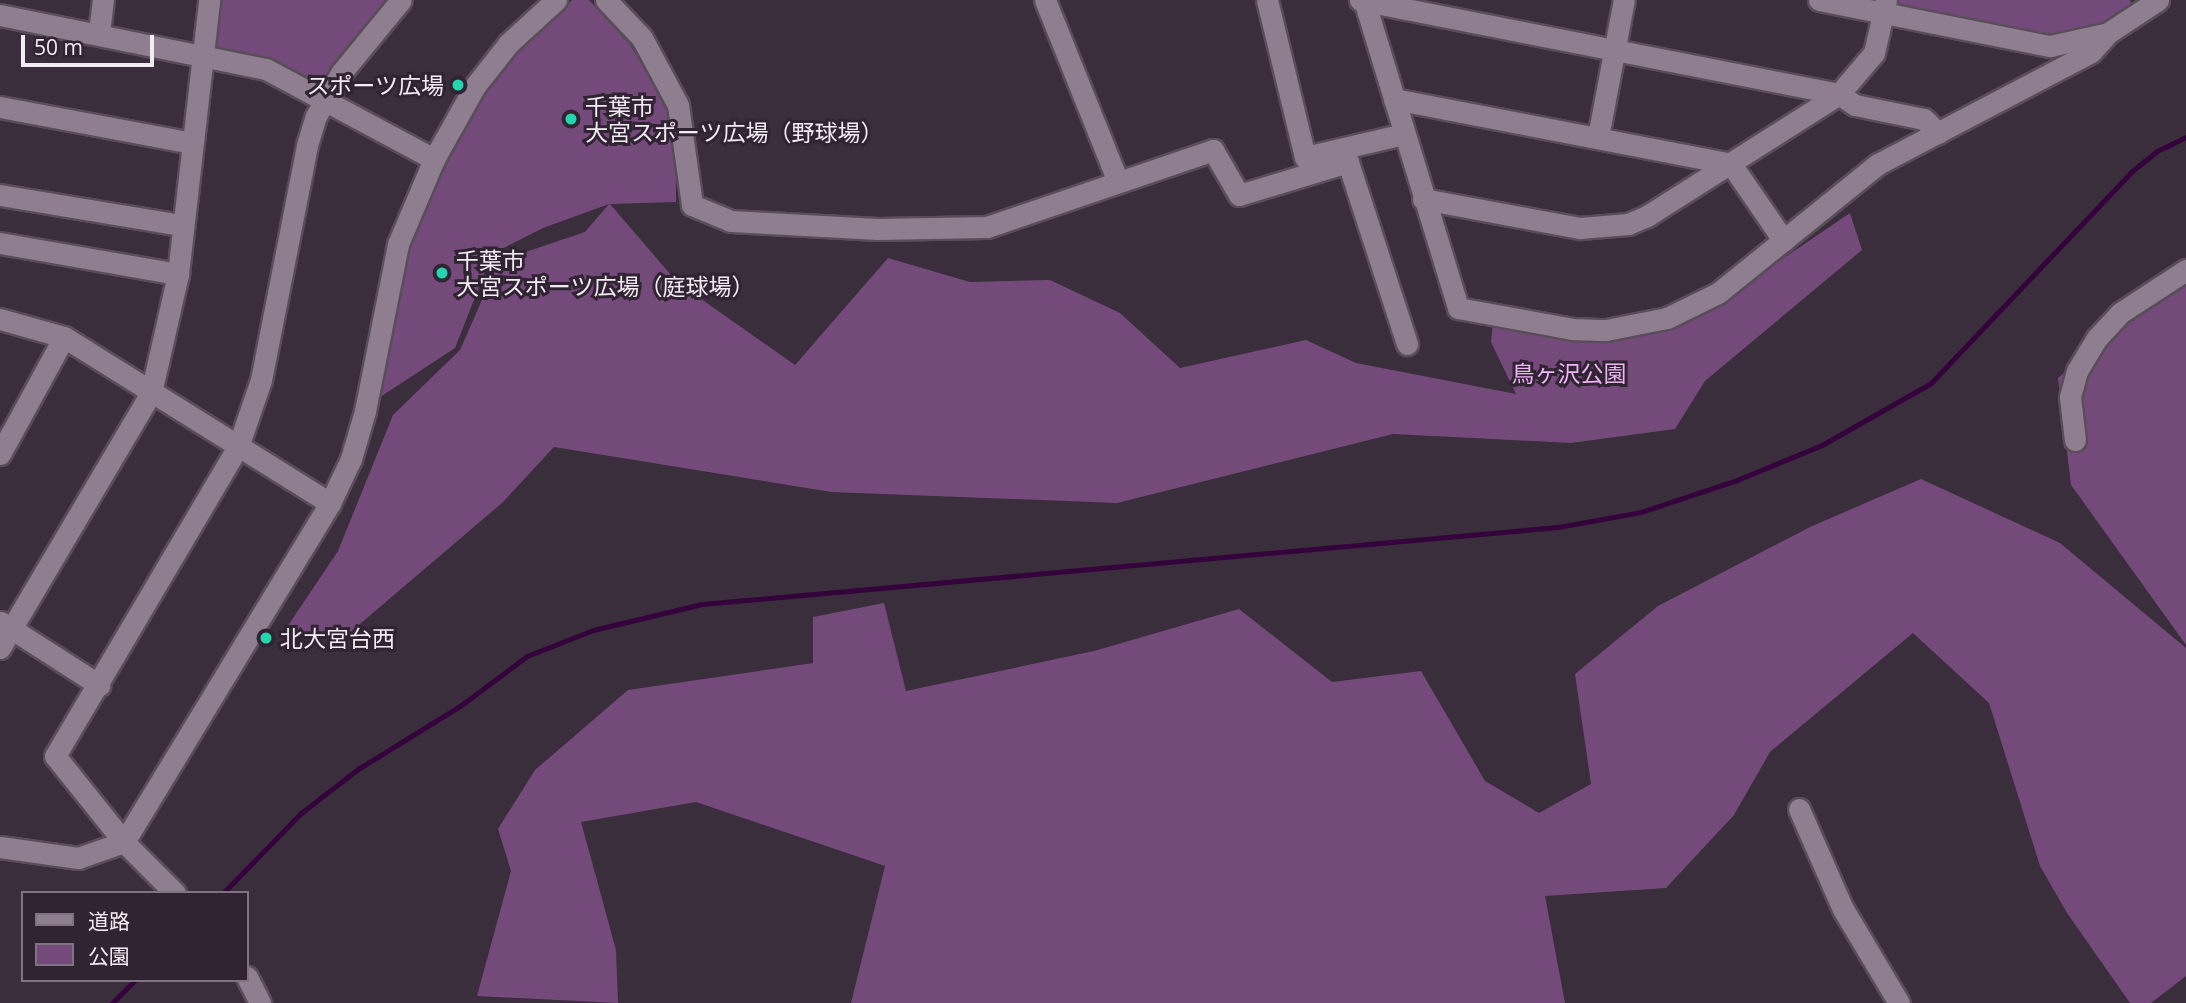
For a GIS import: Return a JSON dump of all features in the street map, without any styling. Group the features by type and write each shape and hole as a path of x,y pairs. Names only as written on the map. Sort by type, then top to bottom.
{"street":[{"path":"99,32 103,0"},
{"path":"0,648 6,625 150,393 178,274 209,0"},
{"path":"173,891 124,842 55,757 238,447 261,380 307,145 325,98 401,0"},
{"path":"0,847 78,858 124,842 330,503 365,411 398,244 434,159 475,86 509,43 556,0"},
{"path":"606,0 642,38 678,105 692,205 731,221 878,229 987,227 1213,150 1239,195 1405,134"},
{"path":"1045,0 1118,182"},
{"path":"1267,0 1305,157 1346,156"},
{"path":"1938,133 1924,119 1855,105 1839,94 1363,0 1458,308 1572,329 1637,327 1693,307 1746,274 1878,164 1938,133 2091,52 2108,33 2158,0"},
{"path":"1598,137 1624,0"},
{"path":"1819,0 1885,6 2050,46 2108,33"},
{"path":"1423,199 1580,228 1628,224 1664,208 1839,94 1874,54 1885,6"},
{"path":"0,15 99,32 266,69 325,98 434,159"},
{"path":"1394,99 1731,164 1784,241"},
{"path":"0,107 192,143"},
{"path":"1346,156 1407,344"},
{"path":"0,195 183,225"},
{"path":"0,243 178,274"},
{"path":"2075,440 2070,397 2077,371 2097,338 2120,313 2186,270"},
{"path":"0,319 64,337 330,503"},
{"path":"0,454 64,337"},
{"path":"6,625 99,685"},
{"path":"1799,809 1843,909 1899,1003"},
{"path":"248,979 260,1003"}],"green space":[{"path":"217,0 385,0 386,4 326,81 319,82 265,60 214,47"},
{"name":"鳥ヶ沢公園","path":"572,0 589,0 629,43 669,109 676,156 676,202 610,204 677,282 795,365 888,258 970,282 1050,280 1120,313 1180,368 1306,340 1356,363 1516,394 1491,342 1493,322 1566,336 1707,310 1850,213 1862,250 1705,381 1675,429 1571,443 1393,434 1117,503 831,492 554,447 502,503 340,641 285,630 338,551 393,415 460,350 499,261 585,232 609,204 543,228 492,254 455,348 374,401 392,293 420,207 493,77"},
{"path":"1896,0 2130,0 2131,3 2103,25 2062,39 1902,10"},
{"path":"2186,272 2186,645 2071,485 2058,378"},
{"path":"1921,479 2060,543 2186,648 2186,976 2151,1003 2130,1003 2067,913 2040,866 1989,703 1913,633 1770,752 1734,815 1666,888 1545,896 1565,1003 851,1003 885,866 696,802 581,822 616,950 618,1003 477,996 511,871 498,829 535,770 628,690 813,663 813,617 884,603 906,691 1094,651 1239,609 1332,682 1421,671 1485,781 1539,813 1591,784 1575,674 1658,606 1810,527"}],"waterway":[{"path":"225,891 301,813 358,769 460,706 527,656 593,630 702,604 1558,527 1641,512 1737,480 1822,445 1931,383 2131,172 2157,151 2186,137"},
{"path":"112,1003 133,982"}],"place":[{"name":"スポーツ広場","path":"458,85"},
{"name":"千葉市 大宮スポーツ広場（野球場）","path":"571,119"},
{"name":"千葉市 大宮スポーツ広場（庭球場）","path":"442,273"},
{"name":"北大宮台西","path":"266,638"}]}
